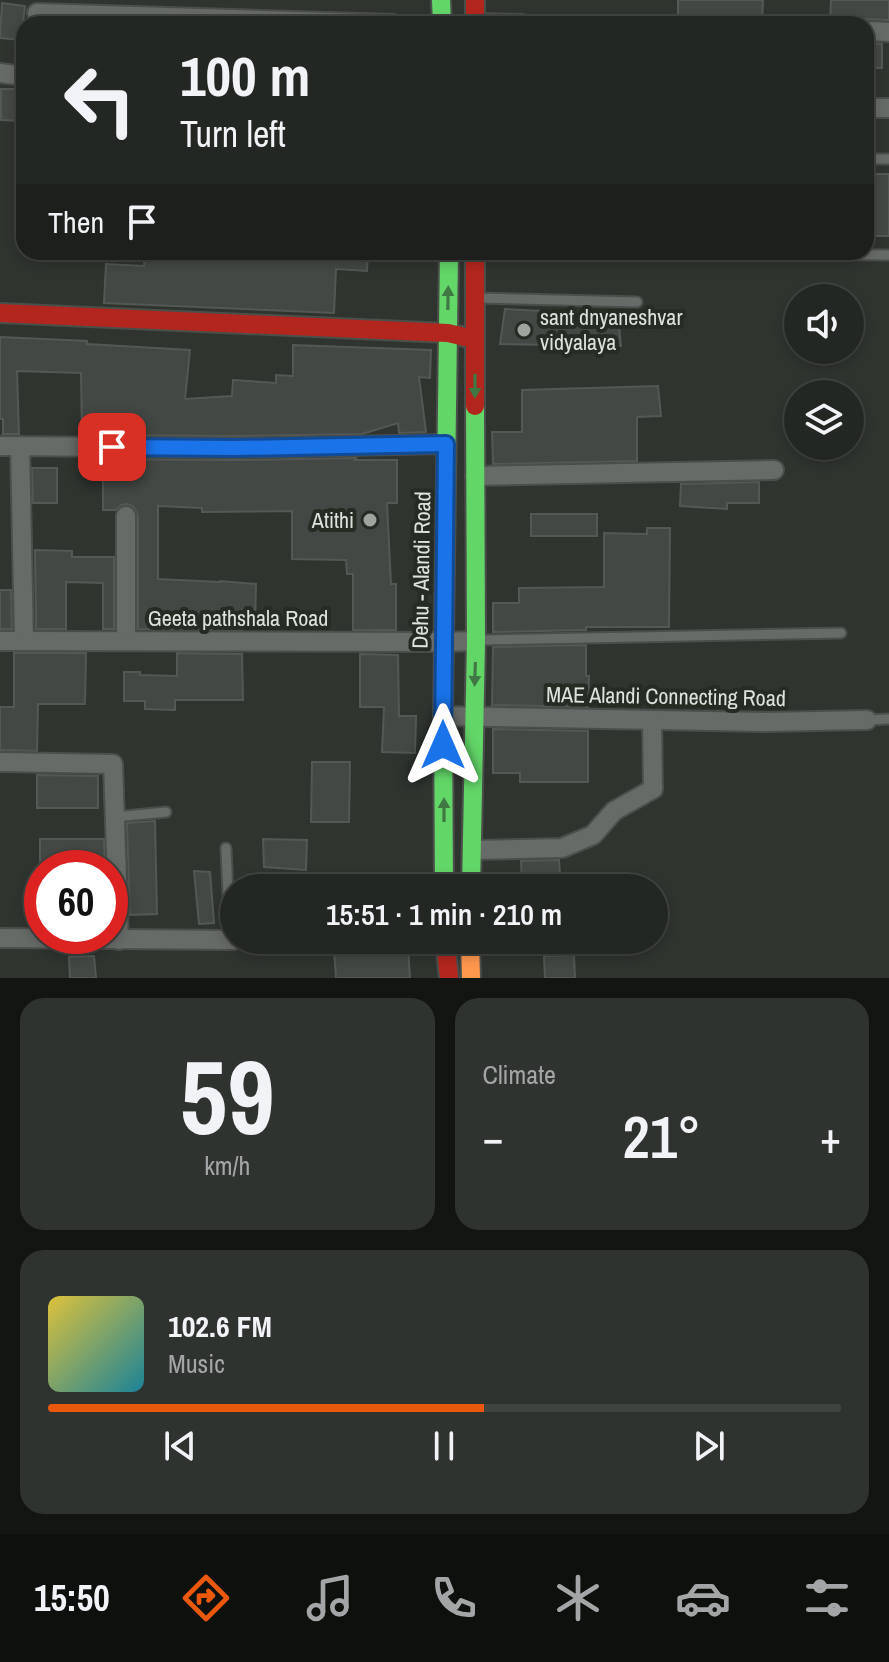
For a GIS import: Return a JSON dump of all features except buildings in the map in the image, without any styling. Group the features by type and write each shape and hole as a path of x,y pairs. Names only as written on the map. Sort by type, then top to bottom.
{"main road":[{"name":"Dehu - Alandi Road","path":"444,874 449,260"},
{"path":"471,874 476,641 475,260"},
{"path":"0,313 448,333 475,339"},
{"path":"446,954 449,978"},
{"path":"470,954 471,978"}],"street":[{"path":"37,13 134,16"},
{"path":"0,446 235,448 446,444"},
{"path":"20,446 24,641"},
{"path":"475,476 774,470"},
{"path":"126,516 126,641"},
{"name":"Geeta pathshala Road","path":"0,641 476,641"},
{"name":"MAE Alandi Connecting Road","path":"443,716 765,722 867,720"},
{"path":"472,850 562,848 593,835 614,811 653,789 652,720"},
{"path":"0,762 113,764 115,850"},
{"path":"0,938 24,938"},
{"path":"128,940 220,940"}],"lane":[{"path":"475,298 637,302"},
{"path":"476,641 841,633"},
{"name":"MAE Alandi Connecting Road","path":"867,720 889,719"},
{"path":"114,817 166,812"},
{"path":"226,848 228,874"}],"traffic: fast":[{"path":"441,0 442,16"},
{"path":"444,874 449,260"},
{"path":"471,874 476,641 475,406"}],"traffic: slow":[{"path":"470,954 471,978"}],"traffic: jam":[{"path":"475,0 475,16"},
{"path":"475,260 475,406"},
{"path":"0,313 448,333 465,337"},
{"path":"446,954 449,978"}],"place":[{"name":"sant dnyaneshvar vidyalaya","path":"524,330"},
{"name":"Atithi","path":"370,520"}],"route":[{"path":"112,447 446,444 443,745"}]}
